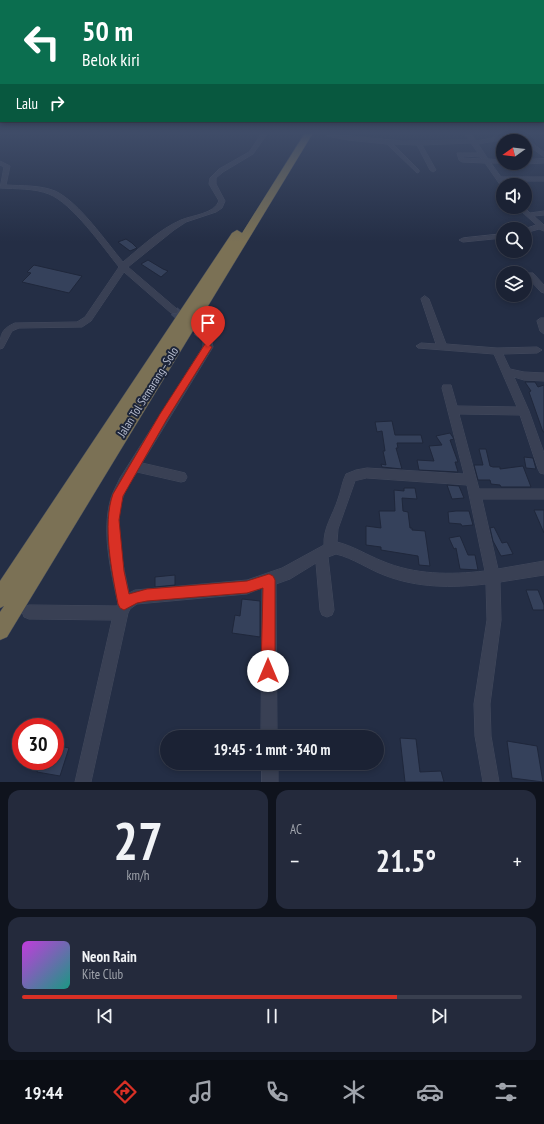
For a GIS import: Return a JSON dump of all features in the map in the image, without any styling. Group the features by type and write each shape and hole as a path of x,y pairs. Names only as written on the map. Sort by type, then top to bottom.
{"highway":[{"name":"Jalan Tol Semarang–Solo","path":"0,598 277,169"},
{"name":"Jalan Tol Semarang–Solo","path":"0,630 286,169"}],"street":[{"path":"6,169 1,186 39,189 53,193 81,214 123,267 174,311"},
{"path":"0,346 9,329 18,325 79,325 84,323 123,267 157,238 184,221 214,211 220,207 222,200 212,183 213,177 221,169"},
{"path":"493,169 498,178"},
{"path":"532,180 544,179"},
{"path":"529,215 544,213"},
{"path":"529,215 542,228"},
{"path":"532,230 542,228"},
{"path":"463,240 496,237"},
{"path":"532,277 544,290"},
{"path":"425,299 442,348"},
{"path":"544,321 541,321 544,331"},
{"path":"83,782 123,608 114,533 114,510 118,494 208,347 208,340 201,334"},
{"path":"421,346 497,351 537,350"},
{"path":"497,351 524,411 544,469"},
{"path":"506,372 524,376 544,377"},
{"path":"447,388 476,494 493,577 494,620 482,704 483,736 491,782"},
{"path":"452,410 524,411"},
{"path":"134,466 181,477"},
{"path":"328,610 326,550 333,524 344,499 350,478 356,475 373,474 471,480"},
{"path":"476,494 544,494"},
{"path":"29,612 123,608 135,597 247,587 285,574 326,550 341,549 388,570 406,576 449,581 493,577 544,568"},
{"path":"269,580 269,730"},
{"path":"270,770 270,782"}],"building":[{"path":"126,239 137,248 130,251 118,242"},
{"path":"148,260 168,271 161,277 141,264"},
{"path":"34,265 82,276 69,293 22,282 31,273 27,272"},
{"path":"525,382 535,382 538,387 544,385 544,432 529,392 531,391"},
{"path":"392,421 395,435 421,435 423,443 397,443 398,448 396,448 402,469 382,467 381,464 386,465 383,451 385,451 382,431 377,432 375,422"},
{"path":"450,433 454,439 450,440 458,462 455,462 458,472 419,470 417,460 434,461 429,446 442,445 436,436"},
{"path":"479,449 486,449 490,466 500,467 500,469 523,466 531,487 501,487 500,485 491,484 490,480 478,480 474,465 483,465"},
{"path":"524,457 533,458 536,469 526,468"},
{"path":"447,485 459,486 464,498 452,499"},
{"path":"404,488 415,488 417,499 402,498 403,511 408,512 410,528 412,528 412,530 425,531 430,566 419,565 418,556 381,550 381,547 366,545 366,526 381,528 379,511 395,511 394,490 404,491"},
{"path":"534,510 544,510 544,533"},
{"path":"469,511 473,525 462,526 461,524 449,523 448,512"},
{"path":"494,527 502,543 507,542 513,554 501,556 493,541 490,528"},
{"path":"460,536 468,555 475,555 478,570 460,569 456,548 454,549 449,538"},
{"path":"175,575 175,585 155,587 155,577"},
{"path":"526,590 538,590 544,605 544,610 533,610"},
{"path":"242,599 260,601 260,637 232,633 235,615 240,616"},
{"path":"400,738 416,739 420,772 441,771 444,782 405,782"},
{"path":"507,741 537,746 543,782 512,778"},
{"path":"64,747 69,748 64,764"},
{"path":"38,770 62,770 60,776 37,772"}],"tunnel":[{"path":"174,311 201,334"}],"route":[{"path":"208,347 164,416 118,494 114,510 114,533 118,571 124,604 135,597 147,595 247,587 269,580 268,671"}]}
